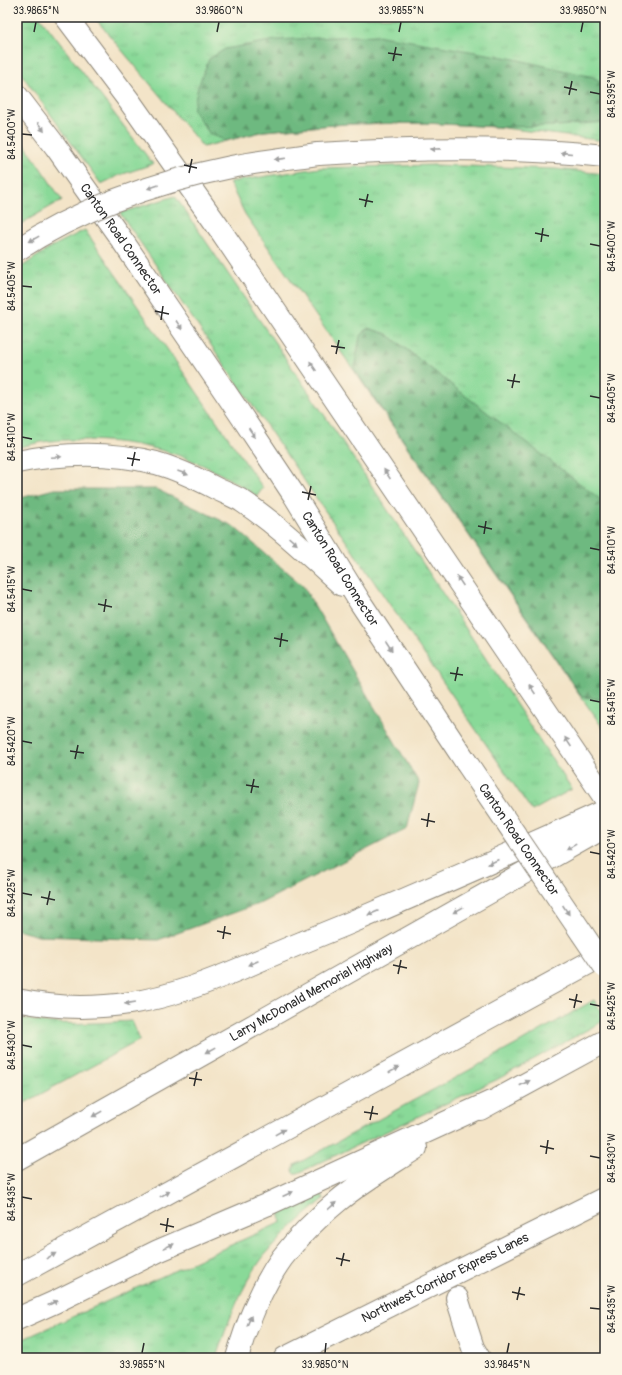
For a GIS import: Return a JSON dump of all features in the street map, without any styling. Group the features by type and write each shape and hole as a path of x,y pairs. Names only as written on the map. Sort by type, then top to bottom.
{"main road":[{"path":"66,17 130,102 219,228 605,798"},
{"name":"Canton Road Connector","path":"17,96 56,147 137,262 294,495 360,602 466,762 605,967"},
{"path":"17,250 32,240 75,217 168,182 231,167 272,160 318,154 387,150 469,149 554,152 605,156"},
{"path":"17,462 37,458 80,455 117,456 156,464 196,478 241,501 260,515 285,534 360,602"},
{"path":"582,762 605,788"},
{"path":"17,1000 64,1006 98,1007 131,1003 174,994 214,979 441,885 605,811"},
{"name":"Larry McDonald Memorial Highway","path":"17,1159 605,827"},
{"path":"17,1275 605,954"},
{"path":"237,1358 243,1337 260,1296 282,1258 307,1228 339,1200 448,1128 491,1102 605,1040"},
{"path":"17,1319 158,1251 266,1205 491,1102"},
{"name":"Northwest Corridor Express Lanes","path":"284,1358 605,1198"},
{"path":"458,1298 473,1348 479,1358"}],"green space":[{"path":"17,17 40,17 153,164 120,175 101,184 17,68"},
{"path":"94,17 605,17 605,141 497,127 426,123 345,124 264,131 203,147"},
{"path":"376,35 510,58 593,77 605,84 605,122 558,126 497,127 426,123 345,124 264,131 226,141 209,133 193,110 198,87 209,59 225,49 276,40"},
{"path":"17,133 62,200 17,226"},
{"path":"435,165 556,169 605,174 605,731 245,214 229,182 319,168"},
{"path":"175,196 344,444 572,789 532,811 120,213"},
{"path":"85,230 263,488 257,496 210,468 177,455 141,446 104,441 67,440 42,442 17,448 17,270 51,247"},
{"path":"368,328 387,334 605,503 605,700 582,697 354,369 360,337"},
{"path":"54,489 156,489 233,526 303,586 419,783 407,829 261,903 158,940 38,936 17,930 17,499"},
{"path":"594,1000 605,1020 498,1079 298,1173 294,1173 293,1170 295,1165 519,1043"},
{"path":"17,1017 60,1023 132,1021 140,1040 17,1107"},
{"path":"318,1190 324,1199 293,1226 271,1248 256,1267 230,1318 216,1358 17,1358 17,1342 282,1222 278,1210"}]}
